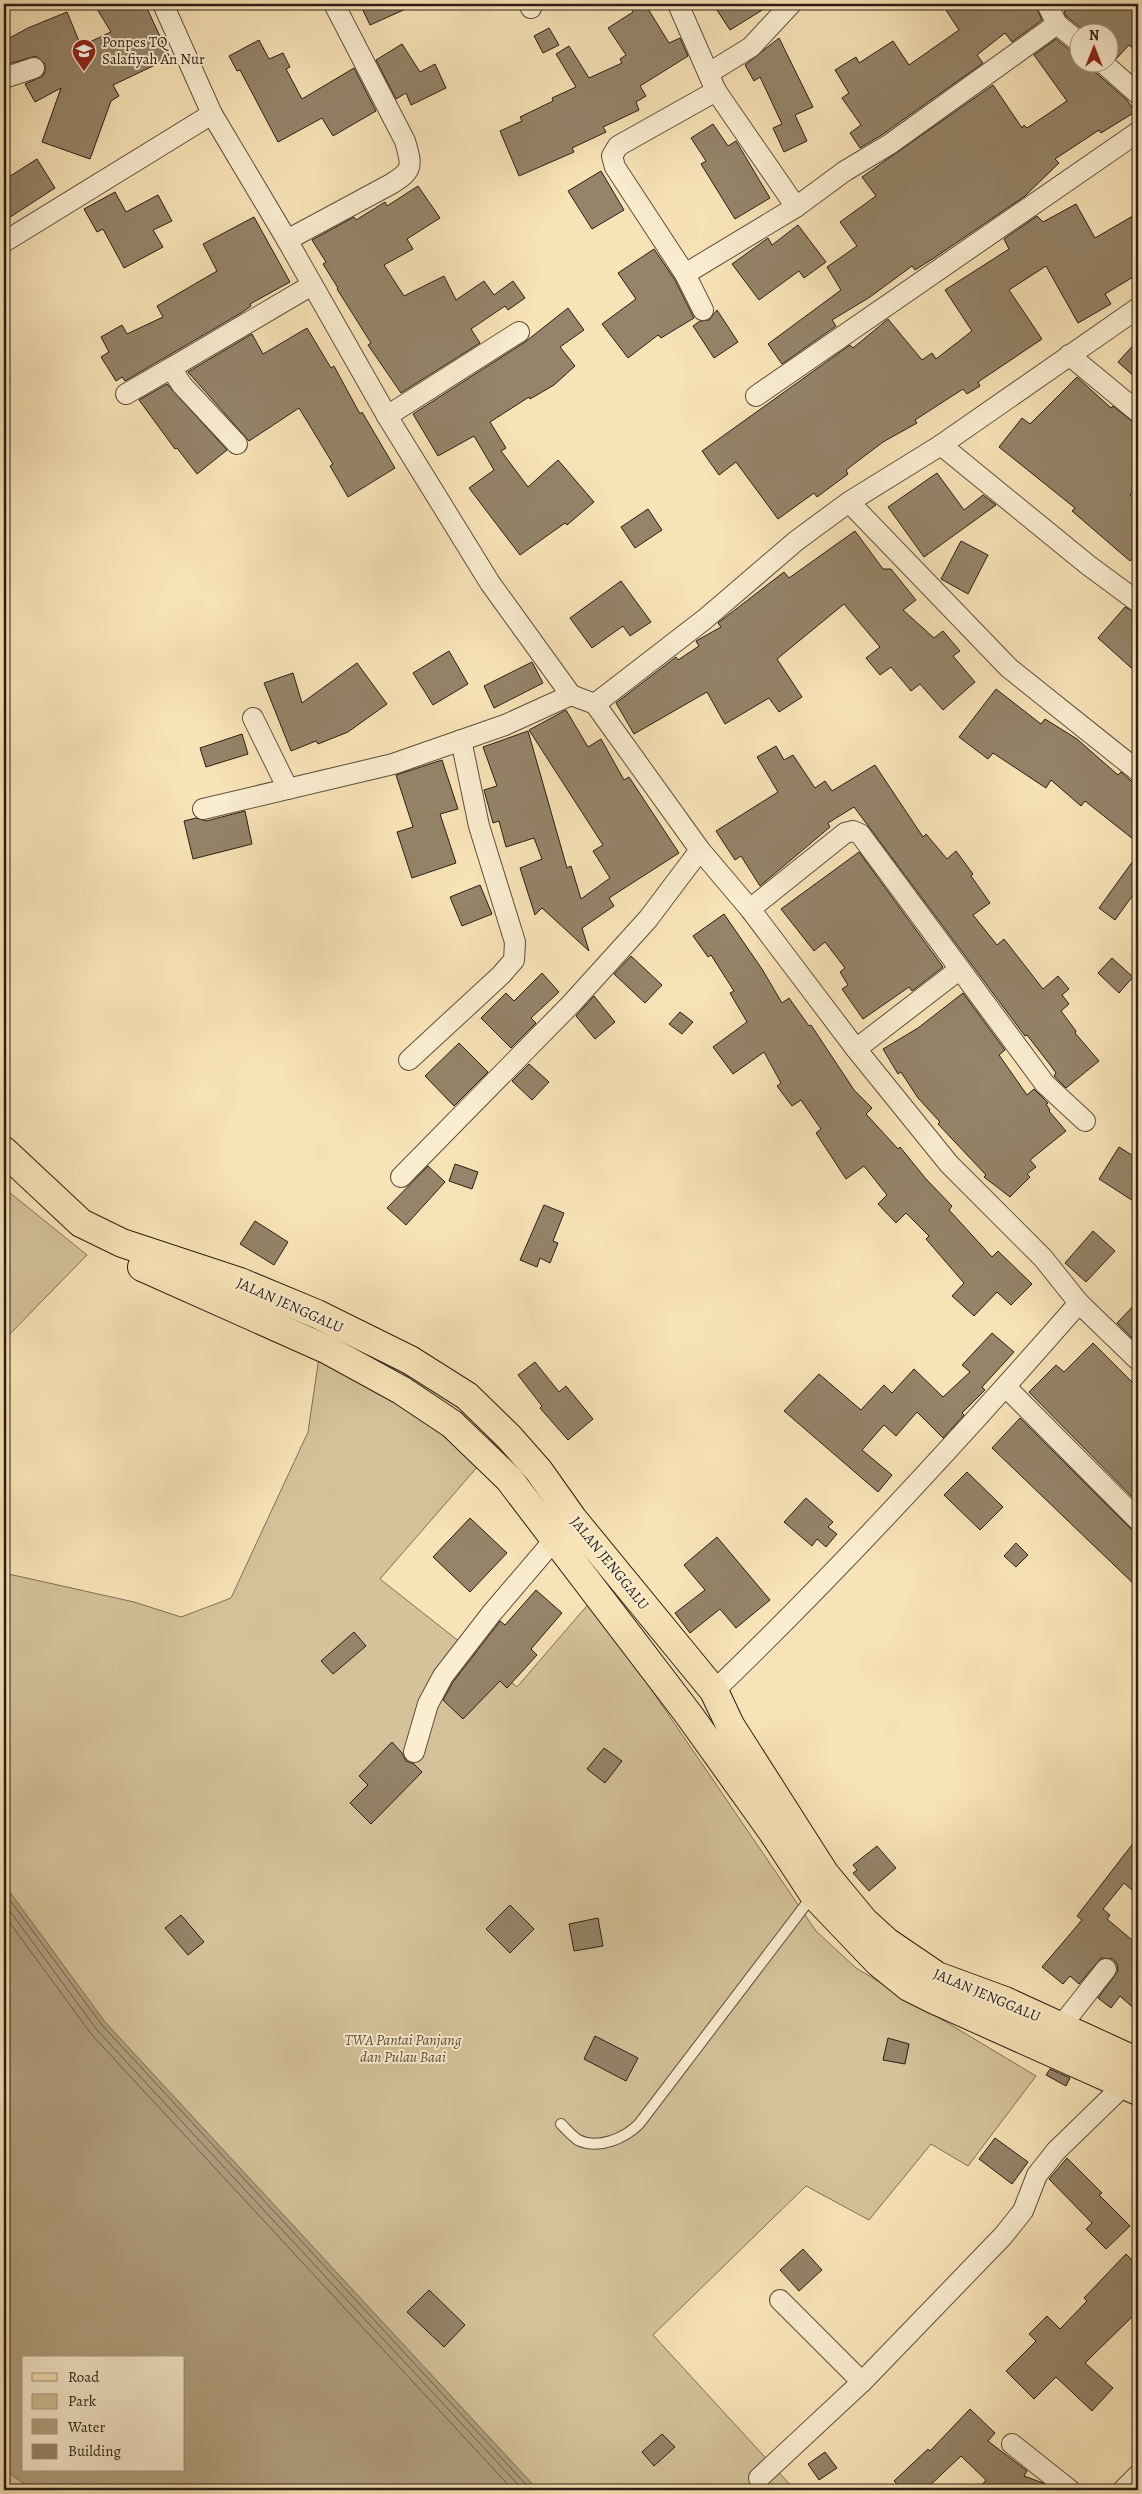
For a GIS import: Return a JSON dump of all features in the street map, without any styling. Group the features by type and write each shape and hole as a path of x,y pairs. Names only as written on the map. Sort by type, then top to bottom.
{"main road":[{"name":"JALAN JENGGALU","path":"4,1151 76,1227 240,1282 317,1314 410,1360 467,1396 510,1437 539,1471 574,1519 714,1691 783,1828 814,1895 878,1962 909,1987 1134,2079"},
{"name":"JALAN JENGGALU","path":"4,1169 76,1227 130,1262 328,1350 401,1390 452,1424 510,1479 689,1715 783,1828 864,1921 887,1942 937,1976 1005,2001 1061,2026 1134,2079"}],"street":[{"path":"163,4 212,114 287,240 387,416 490,583 572,695 595,704 700,850 750,909 856,1049 949,1164 1043,1258 1079,1303 1138,1360"},
{"path":"287,240 391,184 405,176 410,170 410,159 405,141 334,4"},
{"path":"678,4 712,82 796,207"},
{"path":"703,310 685,274 615,167 612,156 618,146 712,82 751,47 791,4"},
{"path":"1047,4 1058,24 1070,34"},
{"path":"685,274 796,207 845,171 890,144 1058,24"},
{"path":"4,78 34,68"},
{"path":"1113,72 1138,94"},
{"path":"4,242 212,114"},
{"path":"756,396 1138,132"},
{"path":"126,394 312,285"},
{"path":"595,704 705,619 796,541 849,502 941,445 1138,308"},
{"path":"387,416 519,332"},
{"path":"1069,356 1138,412"},
{"path":"171,368 182,385 237,444"},
{"path":"941,445 1088,565 1138,602"},
{"path":"849,502 1009,668 1138,771"},
{"path":"203,809 393,764 505,725 572,695"},
{"path":"253,718 288,789"},
{"path":"409,1060 501,975 514,960 515,942 480,826 461,740"},
{"path":"750,909 845,833 853,831 860,834 1045,1084 1085,1121"},
{"path":"401,1177 572,1003 648,919 700,850"},
{"path":"856,1049 960,970"},
{"path":"714,1691 787,1621 874,1531 1006,1387 1079,1303"},
{"path":"1006,1387 1138,1520"},
{"path":"414,1752 428,1704 443,1676 491,1614 555,1539"},
{"path":"1061,2026 1106,1969"},
{"path":"759,2478 862,2382 1003,2236 1024,2212 1037,2175 1052,2157 1134,2079"},
{"path":"780,2300 862,2382"},
{"path":"1012,2444 1070,2490"},
{"path":"1123,2490 1138,2475"}],"lane":[{"path":"561,2124 579,2140 597,2143 616,2140 630,2133 640,2124 814,1895"}],"green space":[{"path":"4,1188 87,1255 4,1340"},
{"name":"TWA Pantai Panjang dan Pulau Baai","path":"319,1357 402,1402 479,1465 380,1579 517,1687 591,1601 816,1931 856,1968 1036,2076 968,2166 931,2144 869,2220 806,2186 653,2335 795,2490 4,2490 4,1573 134,1602 181,1617 231,1598 308,1432"}],"water":[{"path":"4,1884 105,2022 538,2490 28,2490 26,2485 4,2469"}],"building":[{"path":"94,4 145,4 170,58 113,85 119,96 111,101 90,159 42,142 61,88 35,102 25,84 43,76 45,64 36,56 8,64 4,56 4,41 28,28 67,12 81,46 111,32"},
{"path":"360,4 417,4 370,25"},
{"path":"628,4 645,4 669,43 680,38 688,56 640,86 646,96 636,102 639,110 603,127 606,132 572,148 574,152 519,176 500,131 522,121 520,117 553,101 552,98 576,87 556,54 569,46 589,78 622,63 620,59 626,55 608,28 633,12"},
{"path":"713,4 772,4 730,30"},
{"path":"942,4 1035,4 1042,20 1012,42 1005,33 977,55 983,63 883,134 860,148 850,133 861,125 842,98 849,93 835,70 856,57 859,63 893,41 909,65 959,30"},
{"path":"1075,4 1138,4 1138,53 1129,45 1120,55 1120,22 1074,22 1064,12"},
{"path":"549,28 559,45 543,53 534,36"},
{"path":"779,38 813,107 795,115 807,141 784,152 773,128 782,124 760,77 754,81 745,65"},
{"path":"1056,39 1070,50 1070,72 1095,72 1127,100 1135,112 1101,133 1099,130 1055,159 1059,163 1025,196 934,258 915,270 912,266 870,297 832,320 836,326 782,364 768,344 841,290 827,267 857,246 840,222 876,196 862,177 993,85 1022,128 1024,125 1027,128 1067,101 1034,55"},
{"path":"259,40 269,59 283,53 290,67 286,69 302,99 354,68 376,111 333,136 322,118 278,142 240,70 237,71 229,56"},
{"path":"402,44 420,72 435,64 446,88 411,105 406,93 396,99 376,60"},
{"path":"713,124 728,146 736,141 770,198 735,219 701,164 706,161 691,138"},
{"path":"37,159 55,188 4,221 4,180"},
{"path":"601,171 624,210 592,229 568,191"},
{"path":"418,186 440,218 407,239 413,249 384,265 404,296 444,276 456,300 484,281 494,295 513,281 525,298 508,310 505,306 471,329 480,343 401,393 368,345 371,343 337,289 323,264 326,262 312,240 354,217 356,220 385,202 387,206"},
{"path":"115,192 126,212 158,195 172,221 153,230 163,247 124,268 103,229 97,232 84,209"},
{"path":"1076,204 1095,238 1138,213 1138,274 1105,294 1111,304 1078,323 1046,266 1009,290 1042,339 978,382 980,386 967,394 963,389 915,420 917,423 883,442 846,470 848,474 817,497 814,493 778,519 736,462 719,475 702,451 850,345 853,348 888,319 922,360 932,353 936,359 972,331 945,290 1009,249 1004,239 1037,216 1043,222"},
{"path":"254,217 290,282 250,304 251,306 241,313 125,381 122,377 116,381 101,357 109,352 101,337 122,325 127,334 163,317 157,306 217,271 203,244"},
{"path":"798,225 826,262 804,278 799,271 759,300 732,264 768,238 772,245"},
{"path":"654,249 675,280 694,318 661,338 658,335 628,358 602,324 636,299 618,273"},
{"path":"568,308 584,330 560,347 575,366 554,385 530,399 529,397 490,422 506,448 501,451 528,487 558,460 594,502 567,525 565,523 520,555 469,488 494,470 474,436 438,456 413,414 525,342"},
{"path":"717,310 738,342 714,358 693,326 700,321 709,320"},
{"path":"307,328 331,368 334,366 360,414 362,412 395,468 348,497 330,466 333,464 299,408 249,441 188,372 252,334 263,354"},
{"path":"1138,340 1138,380 1118,362"},
{"path":"1077,377 1111,408 1113,406 1138,426 1138,486 1130,495 1138,502 1138,551 1130,561 1072,511 1075,508 999,447 1022,418 1030,424"},
{"path":"167,384 227,450 197,474 177,448 175,449 139,400"},
{"path":"937,473 964,510 983,495 996,505 924,557 888,507"},
{"path":"648,509 662,530 635,548 621,527"},
{"path":"855,531 883,569 891,569 916,600 903,610 934,638 943,631 960,651 953,656 975,682 943,710 920,684 911,691 891,667 880,675 866,658 880,647 844,604 777,659 802,697 779,712 769,698 725,724 707,692 634,734 616,703 676,657 678,660 699,646 696,641 721,627 718,623 784,572 789,578"},
{"path":"961,541 988,555 968,594 941,579"},
{"path":"621,581 651,622 630,636 623,626 592,648 570,618"},
{"path":"1125,607 1138,614 1138,674 1098,638"},
{"path":"449,651 468,684 433,705 413,673"},
{"path":"532,662 543,683 494,708 484,686"},
{"path":"357,663 387,704 348,732 318,744 316,741 291,751 264,683 293,673 302,703"},
{"path":"996,689 1041,724 1045,719 1077,739 1118,775 1121,772 1131,781 1138,783 1138,843 1085,801 1081,806 1051,780 1046,788 993,753 988,759 959,737"},
{"path":"566,710 588,747 601,739 624,780 629,777 679,853 609,898 614,906 582,928 589,951 542,908 535,915 520,868 542,859 534,838 506,847 499,821 493,823 484,790 497,786 483,747 528,731 567,868 571,866 581,899 610,878 593,851 603,845 529,730"},
{"path":"242,734 248,754 206,767 200,748"},
{"path":"776,746 784,760 793,755 815,788 825,781 832,791 875,765 923,837 926,834 947,859 956,851 973,874 971,876 990,903 973,915 997,945 1004,939 1043,989 1058,976 1069,989 1062,995 1069,1004 1061,1011 1076,1031 1075,1033 1099,1061 1066,1088 1054,1076 1056,1073 1051,1066 1027,1035 1025,1036 854,807 828,823 830,827 760,886 741,856 735,860 716,831 778,792 757,757"},
{"path":"442,760 458,809 440,814 456,863 412,878 397,832 413,827 396,775"},
{"path":"245,811 252,844 193,859 184,821 196,818 206,821"},
{"path":"859,852 943,967 912,991 909,987 863,1019 842,989 848,985 840,972 845,968 825,942 814,951 781,909"},
{"path":"1138,854 1138,888 1115,920 1099,908"},
{"path":"480,885 492,914 462,926 450,897"},
{"path":"724,914 762,969 782,1003 789,998 809,1026 811,1025 854,1090 872,1108 866,1114 898,1149 900,1147 926,1179 952,1206 949,1210 992,1257 998,1251 1032,1284 1011,1305 997,1292 974,1316 952,1296 964,1283 926,1239 929,1236 906,1213 896,1223 878,1204 887,1195 864,1166 846,1179 816,1133 821,1129 801,1100 792,1106 777,1086 781,1083 764,1052 733,1074 713,1047 747,1022 730,993 734,991 711,955 708,957 693,936"},
{"path":"631,956 662,985 645,1003 614,974"},
{"path":"1112,958 1133,977 1119,993 1098,973"},
{"path":"542,973 559,992 531,1018 536,1023 511,1048 481,1018 506,993 514,1001"},
{"path":"963,993 1005,1050 999,1055 1027,1095 1034,1089 1048,1103 1046,1104 1049,1111 1066,1131 1030,1160 1036,1167 1027,1174 1030,1177 1010,1197 984,1177 986,1175 938,1124 940,1122 918,1098 901,1072 898,1074 883,1049 918,1028"},
{"path":"594,996 615,1022 595,1039 576,1016"},
{"path":"680,1012 693,1022 682,1034 669,1024"},
{"path":"459,1043 488,1072 454,1106 425,1076"},
{"path":"529,1064 549,1082 532,1100 512,1081"},
{"path":"1119,1147 1138,1159 1138,1204 1099,1179"},
{"path":"455,1164 478,1172 472,1189 449,1181"},
{"path":"428,1166 445,1182 406,1225 387,1208"},
{"path":"544,1205 564,1213 553,1241 558,1243 550,1263 540,1258 537,1267 520,1260"},
{"path":"255,1221 288,1242 274,1265 240,1244"},
{"path":"1093,1231 1115,1251 1086,1282 1065,1263"},
{"path":"1138,1301 1138,1344 1117,1323"},
{"path":"992,1333 1014,1352 982,1387 985,1390 962,1413 964,1415 943,1438 917,1412 896,1436 884,1425 862,1450 892,1475 878,1492 784,1411 819,1374 861,1410 884,1385 892,1393 914,1369 943,1397 970,1372 962,1365"},
{"path":"1093,1343 1138,1388 1138,1503 1029,1392 1056,1365 1064,1372"},
{"path":"535,1362 559,1392 566,1386 593,1419 568,1440 540,1408 542,1406 518,1375"},
{"path":"1020,1418 1130,1528 1138,1532 1138,1588 992,1448"},
{"path":"967,1472 1003,1507 980,1530 944,1495"},
{"path":"806,1498 833,1522 828,1527 837,1534 826,1547 817,1539 812,1546 784,1522"},
{"path":"470,1518 507,1553 470,1592 433,1557"},
{"path":"717,1537 770,1600 736,1628 720,1609 690,1633 675,1613 705,1590 684,1565"},
{"path":"1016,1543 1028,1555 1016,1567 1004,1556"},
{"path":"536,1590 562,1613 531,1649 537,1655 507,1688 500,1681 463,1719 443,1700 453,1682 500,1621 505,1625"},
{"path":"354,1632 366,1646 333,1674 321,1661"},
{"path":"392,1742 402,1753 406,1761 414,1764 422,1772 371,1824 350,1803 368,1785 359,1776"},
{"path":"604,1748 622,1761 605,1783 587,1769"},
{"path":"1138,1837 1138,1895 1124,1883 1103,1909 1110,1915 1107,1919 1138,1945 1138,2012 1120,1996 1111,2008 1098,1998 1118,1971 1117,1964 1113,1959 1101,1958 1079,1984 1070,1976 1063,1984 1042,1967 1082,1920 1077,1916"},
{"path":"877,1846 896,1868 869,1891 853,1873 857,1870 853,1865"},
{"path":"510,1905 534,1929 510,1953 486,1929"},
{"path":"181,1915 204,1942 188,1955 165,1928"},
{"path":"598,1918 603,1946 574,1951 569,1924"},
{"path":"595,2036 638,2058 626,2081 584,2059"},
{"path":"888,2038 909,2044 905,2064 883,2060"},
{"path":"1050,2069 1070,2078 1066,2086 1046,2075"},
{"path":"995,2138 1028,2162 1012,2184 979,2159"},
{"path":"1067,2158 1102,2193 1099,2195 1130,2226 1106,2249 1086,2229 1092,2223 1049,2179"},
{"path":"803,2249 822,2270 799,2291 780,2270"},
{"path":"1126,2254 1138,2266 1138,2311 1085,2363 1113,2388 1092,2411 1056,2377 1034,2399 1006,2371 1036,2341 1029,2334 1047,2316 1060,2329 1087,2301 1084,2298"},
{"path":"429,2290 465,2325 444,2347 407,2312"},
{"path":"970,2409 995,2433 988,2441 1027,2471 1024,2476 1043,2483 1051,2490 978,2490 986,2480 961,2456 925,2490 903,2490 894,2481 928,2449 930,2451"},
{"path":"662,2434 675,2447 654,2466 642,2452"},
{"path":"825,2452 837,2468 819,2480 808,2464"}],"place":[{"name":"Ponpes TQ Salafiyah An Nur","path":"84,72"}]}
